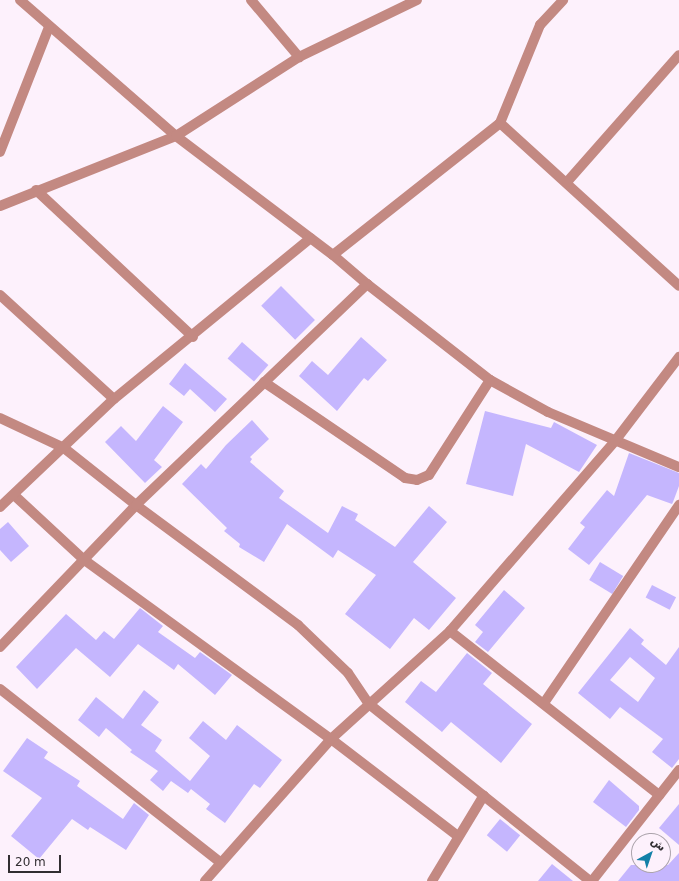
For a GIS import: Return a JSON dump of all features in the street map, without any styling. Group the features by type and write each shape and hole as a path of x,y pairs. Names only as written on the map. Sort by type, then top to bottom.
{"street":[{"path":"20,0 49,27 176,136 333,255 367,284 490,380 548,412 679,467"},
{"path":"251,0 299,57"},
{"path":"0,206 36,190 176,136 299,57 417,0"},
{"path":"333,255 500,123 540,25 564,0"},
{"path":"0,152 49,27"},
{"path":"567,182 679,55"},
{"path":"500,123 567,182 679,286"},
{"path":"36,190 193,337"},
{"path":"0,507 114,399 193,337 311,238"},
{"path":"0,647 136,505 367,284"},
{"path":"0,295 114,399"},
{"path":"205,881 331,739 450,631 615,441 679,357"},
{"path":"264,382 405,478 417,480 429,475 490,380"},
{"path":"0,418 64,448 136,505 298,625 348,673 369,704 484,794 591,881 679,770"},
{"path":"14,495 83,559 331,739 458,836"},
{"path":"544,703 679,505"},
{"path":"450,631 544,703 659,795"},
{"path":"0,689 221,863"},
{"path":"432,881 484,794"}],"building":[{"path":"281,286 315,320 295,340 261,306"},
{"path":"361,337 387,360 368,381 364,378 337,411 299,376 312,361 328,375"},
{"path":"242,342 268,365 254,382 228,359"},
{"path":"185,363 227,399 215,412 190,389 184,396 169,384"},
{"path":"163,406 183,422 154,460 162,467 145,483 105,442 121,426 136,441"},
{"path":"485,411 551,428 554,422 597,445 579,472 526,444 513,496 466,484"},
{"path":"252,420 269,439 250,457 252,459 250,462 284,491 279,498 328,533 342,506 358,514 355,520 395,547 429,506 447,522 413,562 456,598 429,630 414,618 390,649 345,614 376,575 338,550 333,558 287,524 264,562 239,547 240,544 224,531 227,528 182,484 201,464 206,469 226,445"},
{"path":"629,453 679,473 679,486 672,504 647,495 589,565 568,549 585,527 580,523 607,490 614,496"},
{"path":"8,522 29,546 11,562 0,550 0,529"},
{"path":"600,562 623,576 612,594 589,580"},
{"path":"652,585 676,597 670,610 646,597"},
{"path":"504,590 525,608 488,652 475,642 483,632 475,625"},
{"path":"140,608 163,626 158,632 195,658 200,652 232,675 215,695 178,664 174,670 138,644 110,677 76,648 37,689 16,667 66,614 96,640 104,631 114,639"},
{"path":"630,628 644,640 641,644 666,665 679,647 679,759 672,768 652,752 663,739 620,707 610,719 578,693","holes":["630,657 655,678 638,702 610,680"]},
{"path":"467,653 492,673 483,684 532,724 501,763 451,722 442,732 405,702 421,681 436,692"},
{"path":"144,690 159,702 141,725 162,740 155,751 190,781 210,756 189,738 203,721 226,740 237,725 282,760 260,788 254,784 225,823 206,809 210,804 191,789 188,793 171,781 163,791 150,780 158,771 130,752 132,750 106,728 99,737 78,720 96,697 123,719"},
{"path":"27,738 48,752 44,758 80,781 77,786 123,819 134,803 149,815 126,850 90,827 88,830 72,819 39,859 11,836 42,798 3,771"},
{"path":"609,780 639,806 639,810 626,827 593,802"},
{"path":"679,804 679,845 671,838 671,833 665,833 659,828"},
{"path":"500,819 520,835 507,852 487,835"},
{"path":"679,853 679,881 618,881 631,865 631,873 671,873 671,862"},
{"path":"552,864 573,881 538,881"}]}
